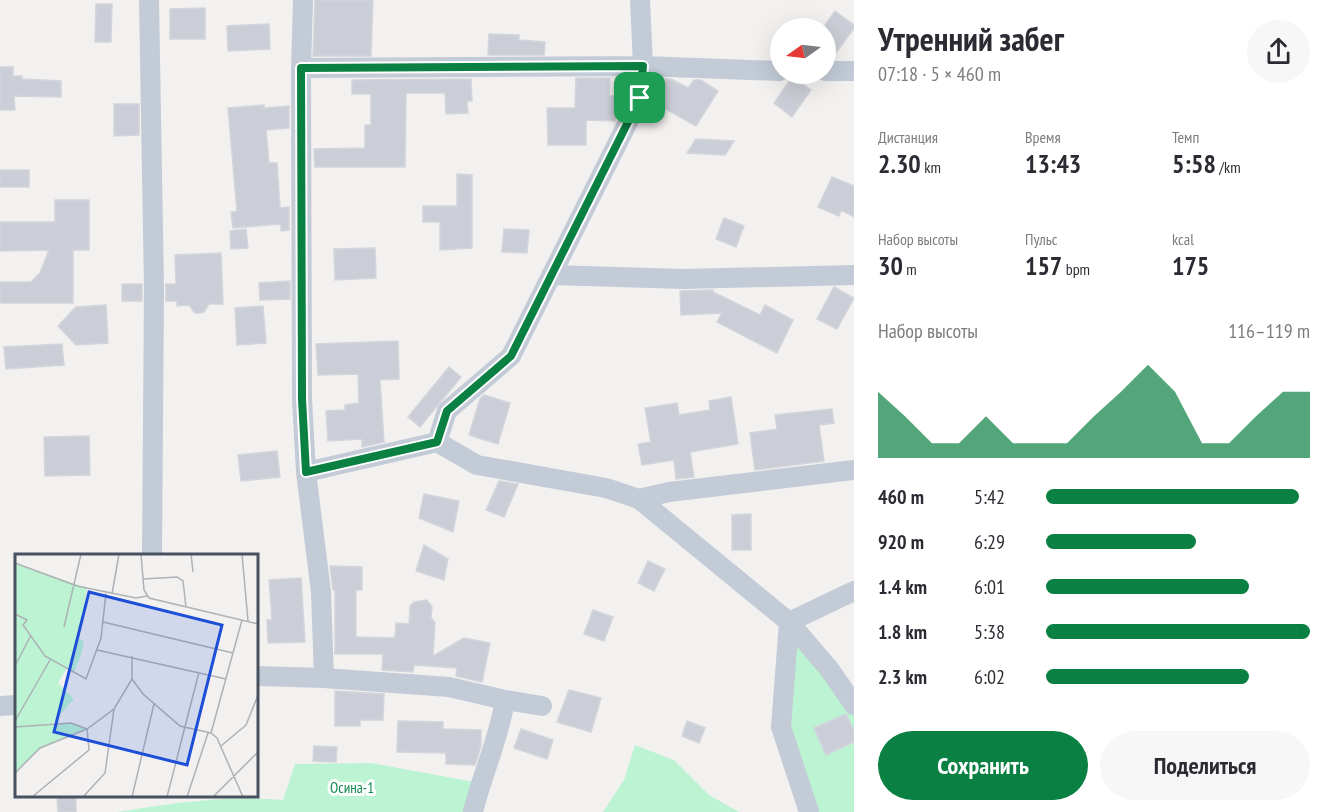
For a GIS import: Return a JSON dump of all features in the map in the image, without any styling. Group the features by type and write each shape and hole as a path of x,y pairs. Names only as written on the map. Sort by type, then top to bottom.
{"street":[{"path":"149,0 154,288 152,554"},
{"path":"303,0 301,68 302,399 306,472 321,592 324,678"},
{"path":"437,442 447,411 511,356 640,98 643,66 640,0"},
{"path":"301,68 643,66 770,71"},
{"path":"836,71 854,71"},
{"path":"551,275 684,279 854,275"},
{"path":"306,472 437,442 477,465 606,488 639,500 789,622 830,670 854,705"},
{"path":"639,500 669,492 854,470"},
{"path":"789,622 854,591"},
{"path":"789,622 781,727 809,812"},
{"path":"258,676 324,678 449,687 542,706"},
{"path":"472,812 502,721 505,700"},
{"path":"0,706 15,705"}],"green space":[{"path":"789,622 854,705 854,812 809,812 781,727"},
{"path":"635,745 674,760 709,795 739,812 603,812 624,780"},
{"name":"Осина-1","path":"371,763 480,783 473,812 117,812 220,799 283,800 295,764"}],"building":[{"path":"315,0 373,0 371,56 313,56"},
{"path":"96,4 112,4 111,42 95,42"},
{"path":"205,8 205,39 170,39 170,9"},
{"path":"835,11 854,25 836,53 836,18 830,18"},
{"path":"269,24 270,49 228,51 227,26"},
{"path":"489,34 519,35 519,40 545,42 544,55 488,55"},
{"path":"0,67 13,67 13,76 22,76 22,79 61,81 61,97 14,96 15,110 0,110"},
{"path":"576,78 610,78 609,96 616,96 615,121 586,120 586,145 548,145 547,108 575,108"},
{"path":"471,79 472,101 467,101 468,113 446,114 445,93 406,93 405,167 315,167 314,149 365,148 365,125 371,125 371,94 352,94 352,80"},
{"path":"664,79 671,79 688,88 694,80 701,80 718,91 696,126 651,101"},
{"path":"787,84 802,84 811,90 792,117 774,103"},
{"path":"114,104 139,104 139,135 114,136"},
{"path":"264,105 264,108 289,106 289,128 266,130 269,163 277,163 280,208 289,207 289,230 281,231 281,224 233,228 231,212 237,211 228,108"},
{"path":"696,139 734,141 725,155 687,153"},
{"path":"0,170 29,170 29,187 0,187"},
{"path":"457,174 472,175 472,248 440,250 440,222 423,222 423,206 457,206"},
{"path":"832,177 854,186 854,217 841,210 839,216 818,207"},
{"path":"55,200 89,200 89,250 73,250 73,303 0,303 0,282 31,282 40,273 49,250 0,251 0,222 55,222"},
{"path":"724,218 744,226 736,247 716,239"},
{"path":"246,229 248,248 231,249 230,231"},
{"path":"504,229 529,230 527,253 502,252"},
{"path":"375,248 376,278 335,280 334,249"},
{"path":"221,253 223,304 209,304 204,312 195,313 189,305 177,306 177,301 166,301 166,284 176,284 175,255"},
{"path":"290,281 290,299 260,300 259,283"},
{"path":"122,284 142,284 142,301 122,301"},
{"path":"834,287 854,298 837,329 817,319"},
{"path":"713,290 760,315 765,305 793,320 777,353 717,322 722,313 681,315 680,291"},
{"path":"106,305 108,343 76,345 58,326 76,307"},
{"path":"263,306 266,343 237,345 235,308"},
{"path":"398,341 399,379 380,380 384,442 362,447 362,439 328,441 326,411 345,410 345,405 359,403 358,374 318,375 316,344"},
{"path":"62,344 64,365 6,369 4,347"},
{"path":"449,367 461,377 420,427 408,417"},
{"path":"484,395 510,403 498,444 469,435 480,399"},
{"path":"731,397 738,444 690,452 694,477 676,479 674,460 642,465 638,444 651,442 645,408 677,403 679,415 710,410 709,401"},
{"path":"832,409 834,423 819,425 824,461 755,470 750,433 777,429 775,415"},
{"path":"89,436 90,475 45,476 44,437"},
{"path":"277,451 280,477 241,481 238,455"},
{"path":"499,481 518,484 504,517 486,510"},
{"path":"424,494 459,501 453,532 419,518"},
{"path":"751,514 751,550 732,550 732,515"},
{"path":"424,545 448,559 444,580 416,571"},
{"path":"648,561 665,569 654,591 638,583"},
{"path":"330,566 362,567 362,590 356,590 356,637 395,638 396,623 409,624 410,606 414,602 427,600 432,607 431,618 435,622 433,656 464,638 490,643 482,682 456,676 457,668 414,665 413,672 382,670 383,654 335,654 335,590 333,590"},
{"path":"301,578 305,642 268,643 267,620 272,620 269,580"},
{"path":"593,610 613,617 604,641 584,634"},
{"path":"569,690 601,698 591,732 557,722"},
{"path":"335,691 384,694 383,720 360,720 360,726 335,726"},
{"path":"846,714 854,731 854,742 826,755 814,728"},
{"path":"398,721 443,722 443,729 481,730 481,746 475,765 446,764 446,753 397,752"},
{"path":"687,721 705,728 699,743 682,736"},
{"path":"521,729 553,740 547,759 514,748"},
{"path":"314,746 337,747 336,762 313,761"},
{"path":"57,797 76,797 76,812 58,812"}],"route":[{"path":"643,66 640,98 511,356 447,411 437,442 306,472 302,399 301,68 643,66"}]}
